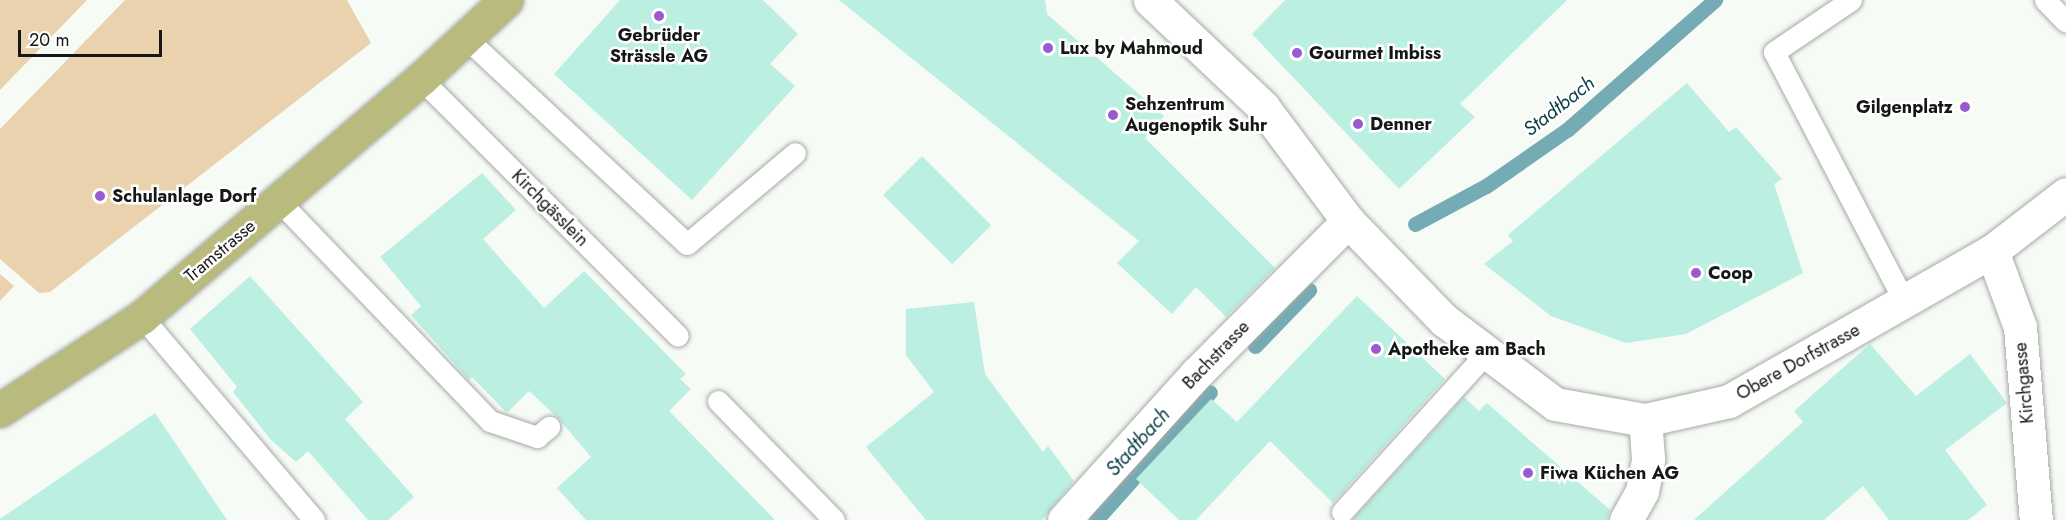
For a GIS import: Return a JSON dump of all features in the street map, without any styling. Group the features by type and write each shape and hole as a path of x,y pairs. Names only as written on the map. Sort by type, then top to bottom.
{"main road":[{"name":"Tramstrasse","path":"0,410 142,317 421,80 506,0"}],"street":[{"name":"Obere Dorfstrasse","path":"1150,0 1263,107 1348,221 1444,320 1555,404 1645,420 1729,401 1992,250 2066,194"},
{"name":"Bachstrasse","path":"1064,520 1196,374 1348,221"},
{"name":"Kirchgasse","path":"1992,250 2020,327 2036,520"},
{"path":"1626,520 1642,491 1648,459 1645,420"}],"lane":[{"path":"1851,0 1774,52 1904,301"},
{"path":"2045,0 2066,22"},
{"path":"466,38 687,244 795,153"},
{"name":"Kirchgässlein","path":"421,80 678,336"},
{"path":"279,201 490,422 537,437 549,427"},
{"path":"142,317 314,520"},
{"path":"1342,512 1487,352"},
{"path":"718,401 834,520"}],"shaded area":[{"path":"0,0 87,0 0,90"},
{"name":"Schulanlage Dorf","path":"125,0 347,0 371,43 50,292 39,293 0,259 0,129"},
{"path":"0,274 14,286 0,301"}],"building":[{"path":"620,0 763,0 798,34 770,64 795,86 692,200 554,74"},
{"path":"839,0 1045,0 1047,14 1164,116 1145,138 1275,268 1226,317 1196,287 1172,314 1117,263 1139,241"},
{"path":"1285,0 1567,0 1460,104 1475,117 1399,189 1252,34"},
{"path":"1687,83 1729,132 1736,127 1782,179 1774,184 1803,273 1686,334 1626,343 1551,316 1484,264 1513,241 1508,235"},
{"path":"922,156 991,225 952,264 883,195"},
{"path":"482,173 516,210 483,239 544,308 584,271 686,374 680,379 691,389 669,411 775,520 586,520 557,488 591,457 558,418 529,391 507,413 472,377 469,380 411,315 421,306 380,257"},
{"path":"250,276 363,402 345,419 414,497 388,520 368,520 308,451 296,462 271,440 233,392 237,387 190,329"},
{"path":"1357,296 1445,379 1333,503 1270,441 1196,520 1179,520 1136,479 1211,399 1237,422"},
{"path":"974,302 985,374 1043,452 1048,446 1074,481 1042,520 926,520 866,447 934,392 906,355 906,309"},
{"path":"1870,344 1916,396 1970,354 2007,403 1945,450 1987,505 1968,520 1889,520 1863,486 1824,520 1694,520 1803,422 1794,411"},
{"path":"1464,397 1479,411 1487,403 1610,510 1607,520 1352,520"},
{"path":"155,413 227,520 0,520 0,519"}],"waterway":[{"name":"Stadtbach","path":"1415,224 1486,186 1568,129 1715,0"},
{"name":"Stadtbach","path":"1255,346 1309,290"},
{"name":"Stadtbach","path":"1096,520 1210,392"}],"place":[{"name":"Gebrüder Strässle AG","path":"659,16"},
{"name":"Lux by Mahmoud","path":"1048,48"},
{"name":"Gourmet Imbiss","path":"1297,53"},
{"name":"Gilgenplatz","path":"1965,107"},
{"name":"Sehzentrum Augenoptik Suhr","path":"1113,115"},
{"name":"Denner","path":"1358,124"},
{"name":"Schulanlage Dorf","path":"100,196"},
{"name":"Coop","path":"1696,273"},
{"name":"Apotheke am Bach","path":"1376,349"},
{"name":"Fiwa Küchen AG","path":"1528,473"}]}
